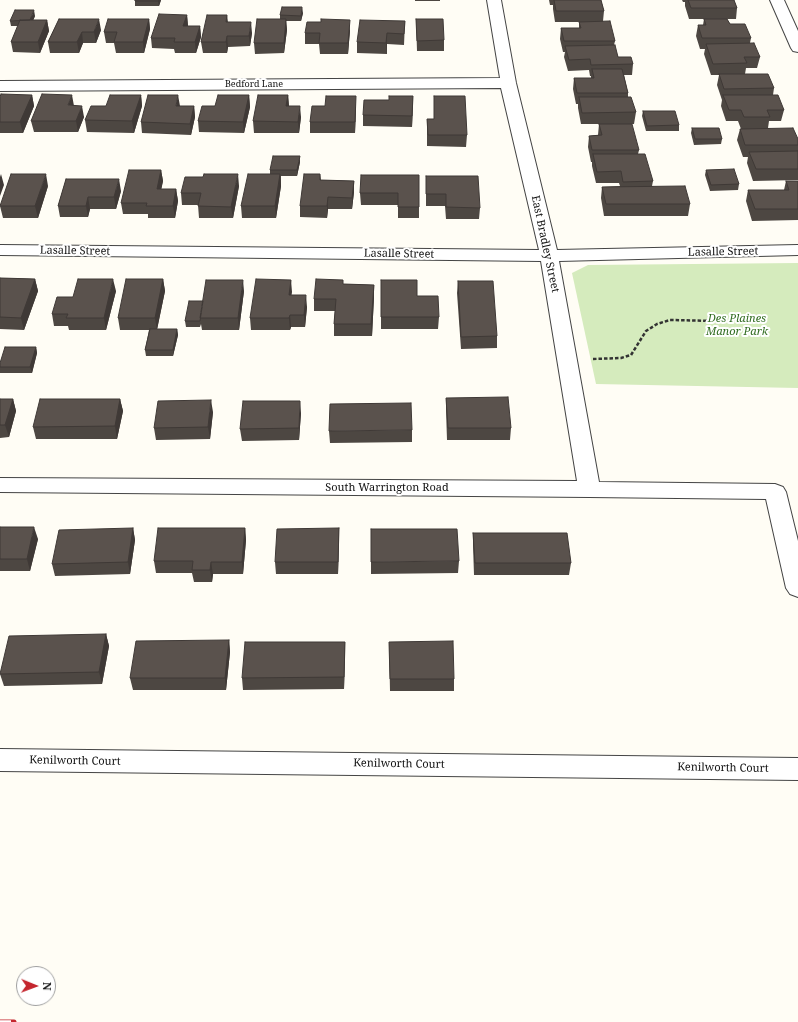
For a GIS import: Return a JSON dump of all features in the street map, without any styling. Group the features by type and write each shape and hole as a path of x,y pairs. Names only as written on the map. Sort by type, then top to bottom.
{"street":[{"name":"East Bradley Street","path":"494,0 508,83 549,256 568,359 589,489"},
{"path":"777,0 798,48"},
{"name":"Bedford Lane","path":"0,86 508,83"},
{"name":"Lasalle Street","path":"0,250 549,256 798,250"},
{"name":"South Warrington Road","path":"0,486 589,489 775,492 798,588"},
{"name":"Kenilworth Court","path":"0,760 798,769"}],"path":[{"path":"568,359 621,358 631,354 646,331 657,324 670,320 716,321"}],"green space":[{"name":"Des Plaines Manor Park","path":"798,263 798,388 596,384 572,273 588,265"}],"building":[{"path":"135,0 159,0 135,1"},
{"path":"554,0 601,0 604,11 556,11"},
{"path":"688,0 734,0 737,8 691,8"},
{"path":"282,7 302,7 301,16 280,15"},
{"path":"15,10 34,10 30,20 10,21"},
{"path":"159,14 187,15 183,26 200,26 195,42 174,42 175,38 151,38"},
{"path":"207,15 227,15 226,22 251,22 249,36 227,36 226,42 201,42"},
{"path":"59,19 99,19 94,32 82,32 77,42 48,42"},
{"path":"108,19 149,19 143,42 114,42 117,32 104,32"},
{"path":"257,19 286,19 284,43 254,43"},
{"path":"321,19 350,20 348,43 319,43 320,33 305,33 307,22 321,22"},
{"path":"416,19 443,19 444,40 417,41"},
{"path":"704,19 727,19 730,24 745,24 751,38 702,38 698,25 706,25"},
{"path":"20,20 47,20 38,42 11,42"},
{"path":"360,20 405,21 404,34 387,33 386,43 357,42"},
{"path":"610,21 615,41 564,41 561,28 581,28 579,22"},
{"path":"754,43 760,57 744,57 747,63 713,64 706,44"},
{"path":"615,45 618,57 631,57 633,64 591,65 590,59 569,60 565,46"},
{"path":"592,69 622,69 628,93 577,93 574,78 594,78"},
{"path":"719,74 768,74 774,88 724,89"},
{"path":"1,94 32,95 20,122 0,122"},
{"path":"42,94 72,95 68,105 82,106 76,121 31,121"},
{"path":"110,95 141,95 132,121 85,120 91,106 106,106"},
{"path":"148,95 178,95 176,106 194,106 190,124 141,122"},
{"path":"218,95 249,95 243,122 198,121 202,106 215,106"},
{"path":"258,95 288,95 286,106 300,106 298,122 253,121"},
{"path":"723,95 778,95 784,110 767,110 770,117 744,117 741,110 729,110"},
{"path":"326,96 356,96 355,122 310,122 312,106 325,106"},
{"path":"389,96 413,96 412,116 363,115 364,100 389,100"},
{"path":"434,96 465,96 467,135 428,135 427,119 434,119"},
{"path":"579,97 631,97 636,112 582,113"},
{"path":"643,111 675,111 679,125 647,126"},
{"path":"599,124 632,124 639,150 592,150 589,136 602,135"},
{"path":"692,128 719,128 722,139 695,139"},
{"path":"793,128 798,139 798,145 745,145 740,129"},
{"path":"798,151 798,169 756,169 749,152"},
{"path":"593,154 645,154 653,181 623,182 621,171 597,172"},
{"path":"273,156 300,156 297,170 270,170"},
{"path":"734,169 739,184 711,185 706,170"},
{"path":"129,170 161,170 157,189 176,189 173,206 146,206 147,203 121,203"},
{"path":"11,174 46,174 35,206 0,206"},
{"path":"204,174 238,174 231,207 198,206 201,193 181,193 185,177 203,177"},
{"path":"248,174 280,174 275,206 241,206"},
{"path":"304,174 320,174 320,180 354,181 352,198 328,197 327,206 300,206"},
{"path":"361,175 419,175 419,207 398,207 398,193 360,193"},
{"path":"426,176 478,176 480,208 446,207 446,194 426,194"},
{"path":"66,179 119,179 114,197 88,197 86,206 58,206"},
{"path":"786,181 798,181 798,209 755,209 748,190 789,190"},
{"path":"685,186 690,204 606,204 602,187"},
{"path":"0,278 35,279 21,318 0,317"},
{"path":"78,279 113,279 104,318 66,318 68,314 52,314 57,297 73,297"},
{"path":"126,279 163,279 155,318 118,318"},
{"path":"256,279 291,280 289,295 306,295 304,315 290,315 289,318 250,318"},
{"path":"316,279 343,280 343,284 374,285 371,324 334,324 336,299 314,299"},
{"path":"206,280 243,280 238,318 200,318"},
{"path":"381,280 417,280 417,296 438,296 439,317 381,317"},
{"path":"458,281 493,281 497,336 461,337"},
{"path":"189,301 203,301 200,321 185,321"},
{"path":"150,329 177,329 173,350 145,350"},
{"path":"5,347 36,347 30,367 0,367"},
{"path":"508,397 511,428 448,428 446,398"},
{"path":"0,399 13,399 5,425 0,425"},
{"path":"40,399 120,399 115,426 33,427"},
{"path":"211,400 208,427 154,428 158,401"},
{"path":"243,401 300,401 299,428 240,429"},
{"path":"411,403 412,430 329,431 330,404"},
{"path":"0,527 34,527 27,559 0,559"},
{"path":"133,528 128,562 52,564 59,530"},
{"path":"158,528 245,528 242,562 211,562 210,570 192,570 193,561 154,561"},
{"path":"339,528 338,562 275,562 277,529"},
{"path":"371,529 457,529 459,561 371,562"},
{"path":"473,533 567,533 571,563 475,563"},
{"path":"106,634 99,672 0,674 9,636"},
{"path":"229,640 225,678 130,678 136,641"},
{"path":"453,641 454,679 390,679 389,642"},
{"path":"245,642 345,642 344,677 242,678"}],"railway":[{"path":"0,1022 14,1022"}]}
